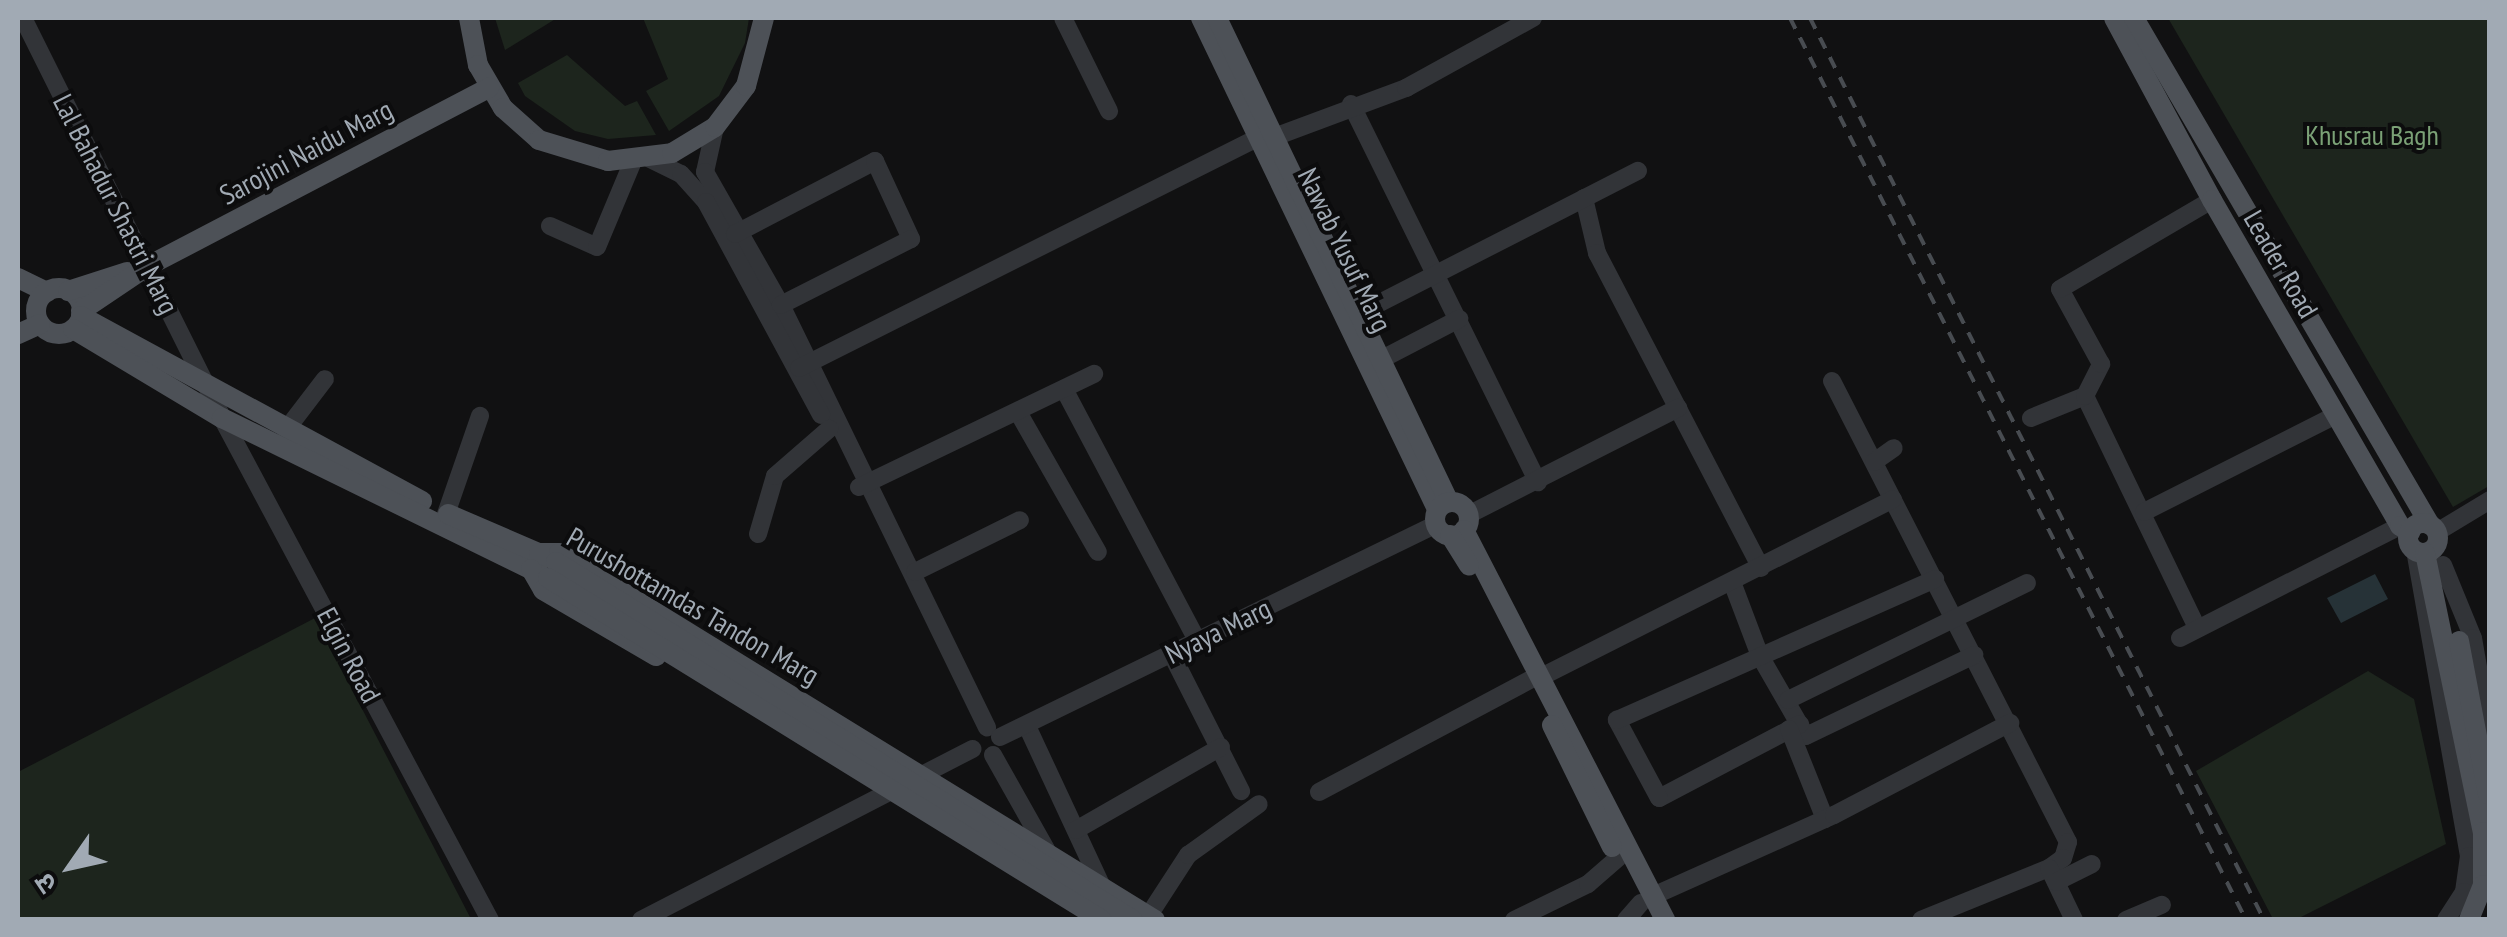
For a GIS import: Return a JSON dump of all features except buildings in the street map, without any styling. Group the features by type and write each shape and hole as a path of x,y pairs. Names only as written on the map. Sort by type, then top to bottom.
{"main road":[{"path":"468,18 488,88 520,125 550,145 584,158 641,160 672,153 714,127 736,106 756,62 764,18"},
{"name":"Nawab Yusuf Marg","path":"1201,18 1362,312 1451,519"},
{"name":"Nawab Yusuf Marg","path":"1218,18 1268,136 1451,519 1536,678 1648,906"},
{"name":"Leader Road","path":"2114,18 2212,200 2336,415 2424,541"},
{"name":"Leader Road","path":"2134,18 2424,541"},
{"name":"Sarojini Naidu Marg","path":"18,334 48,304 148,266 488,88"},
{"name":"Sarojini Naidu Marg","path":"78,319 148,266"},
{"path":"18,278 48,304 54,333 78,319"},
{"path":"18,292 78,319"},
{"name":"Purushottamdas Tandon Marg","path":"78,319 544,565"},
{"name":"Purushottamdas Tandon Marg","path":"78,319 222,418 544,565"},
{"path":"2424,541 2444,600 2490,801"},
{"name":"Purushottamdas Tandon Marg","path":"544,565 559,553 1046,849 1146,918"},
{"path":"544,565 1146,918"},
{"path":"544,565 1102,920"},
{"name":"Purushottamdas Tandon Marg","path":"544,565 544,590 889,796 1083,920"},
{"path":"2444,600 2483,832 2483,885 2469,920"},
{"name":"Nawab Yusuf Marg","path":"1536,678 1618,858 1648,906 1665,920"}],"street":[{"name":"Lal Bahadur Shastri Marg","path":"23,18 208,390"},
{"path":"1063,18 1109,110"},
{"path":"802,367 1268,136 1406,88 1533,18"},
{"path":"1351,104 1538,482"},
{"path":"714,127 704,172 1046,849"},
{"path":"550,226 596,247 641,160 691,182 734,234 781,305 828,429 916,572 989,737"},
{"path":"734,234 875,161 911,239 781,305"},
{"path":"1362,312 1638,171"},
{"path":"1584,198 1597,254 1762,568"},
{"path":"2031,418 2084,396 2101,364 2060,290 2212,200"},
{"path":"1384,358 1459,318"},
{"path":"863,485 1094,374"},
{"path":"286,430 325,379"},
{"path":"1832,382 2068,842 2064,858 2052,874"},
{"path":"1064,389 1197,640"},
{"name":"Elgin Road","path":"208,390 490,920"},
{"path":"2084,396 2144,512 2196,626"},
{"name":"Nyaya Marg","path":"989,737 1027,726 1197,640 1451,519 1538,482 1678,408"},
{"path":"1018,412 1098,552"},
{"path":"2144,512 2336,415"},
{"path":"446,514 480,416"},
{"path":"758,534 775,476 828,429"},
{"path":"1874,462 1894,448"},
{"path":"1319,792 1893,499"},
{"path":"2180,638 2196,626 2424,541 2490,500"},
{"path":"916,572 1020,520"},
{"path":"2424,541 2473,638 2490,736"},
{"path":"2424,541 2469,856 2464,892 2446,920"},
{"path":"1795,726 1659,798 1616,720 1935,579"},
{"path":"1732,582 1760,656 1788,700 1825,819"},
{"path":"1788,700 2027,583"},
{"path":"1171,653 1221,746 1240,791"},
{"path":"1795,726 1806,736 1974,655"},
{"path":"1626,920 2010,724"},
{"path":"1027,726 1101,885"},
{"path":"641,920 889,796 919,773 973,750 989,737"},
{"path":"1076,830 1221,746"},
{"path":"1146,918 1188,855 1259,804"},
{"path":"1514,920 1579,889 1618,858"},
{"path":"1925,919 2052,874 2092,864"},
{"path":"2052,874 2074,920"},
{"path":"2126,920 2162,904"}],"green space":[{"path":"495,18 557,18 505,50"},
{"path":"643,18 749,18 745,43 719,96 669,131 646,91 668,79"},
{"name":"Khusrau Bagh","path":"2168,18 2489,18 2489,486 2453,507"},
{"path":"567,55 625,106 637,101 656,135 608,139 575,131 525,96 518,83"},
{"path":"315,618 471,919 18,919 18,772"},
{"path":"2368,671 2414,699 2446,844 2297,919 2273,919 2196,771"}],"shaded area":[{"path":"2375,574 2388,599 2341,623 2327,598"}],"railway":[{"path":"1790,18 2246,920"},
{"path":"1810,18 2264,920"}]}
